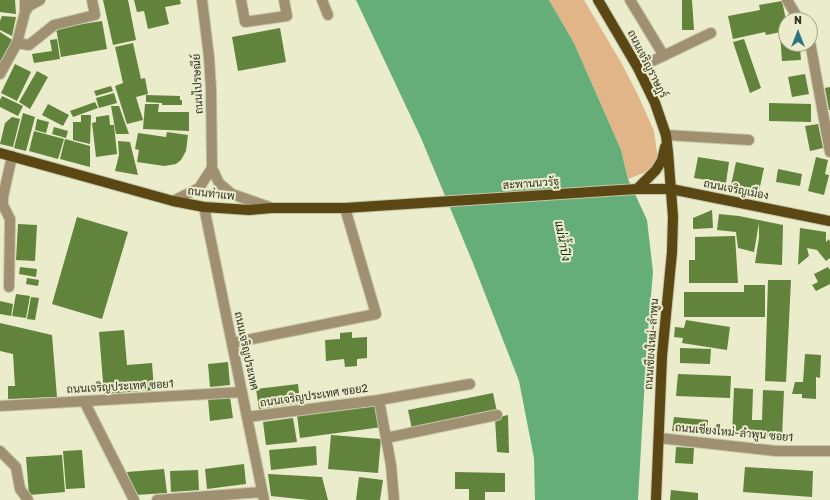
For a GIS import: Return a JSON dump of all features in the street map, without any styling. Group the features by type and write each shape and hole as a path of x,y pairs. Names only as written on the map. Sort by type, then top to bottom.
{"main road":[{"name":"ถนนเจริญราษฎร์","path":"598,0 638,68 654,103 666,135 671,189"},
{"path":"637,189 656,170 662,160 665,149 666,135"},
{"name":"ถนนท่าแพ","path":"0,153 173,201 204,207 249,210 272,208 345,208 426,202"},
{"name":"ถนนเจริญเมือง","path":"637,189 671,189 830,221"},
{"name":"สะพานนวรัฐ","path":"426,202 637,189"},
{"name":"ถนนเชียงใหม่-ลำพูน","path":"656,500 662,356 672,252 673,217 671,189"}],"street":[{"path":"17,43 29,45 54,25 95,15 92,0"},
{"name":"ถนนไปรษณีย์","path":"204,0 211,89 212,168 219,183 232,194 272,208"},
{"path":"241,0 245,22 287,16 284,0"},
{"path":"322,0 328,15"},
{"path":"630,0 664,56"},
{"path":"787,0 794,12"},
{"path":"0,74 17,43 25,12 31,1"},
{"path":"638,68 711,33"},
{"path":"812,52 827,117 830,152"},
{"path":"666,135 749,140"},
{"path":"9,287 10,219 3,205 3,197 12,156"},
{"path":"173,201 199,188 212,168"},
{"name":"ถนนเจริญประเทศ","path":"204,207 263,496"},
{"path":"232,343 376,314 345,208"},
{"path":"379,400 470,384"},
{"name":"ถนนเจริญประเทศ ซอย1","path":"0,406 242,392"},
{"name":"ถนนเจริญประเทศ ซอย2","path":"247,417 379,400 391,465 394,500"},
{"path":"84,401 134,500"},
{"path":"386,438 497,415"},
{"name":"ถนนเชียงใหม่-ลำพูน ซอย1","path":"659,438 776,451 830,451"},
{"path":"0,451 16,467 20,489 28,500"},
{"path":"157,500 263,496"}],"shaded area":[{"path":"549,0 584,0 622,64 637,93 654,131 659,167 628,179 621,150 574,43"}],"water":[{"name":"แม่น้ำปิง","path":"356,0 549,0 574,43 621,150 628,179 647,220 653,272 647,342 638,500 535,500 534,458 519,381 473,263 421,138"}],"building":[{"path":"0,0 15,0 16,14 0,12"},
{"path":"103,0 128,0 136,40 113,45"},
{"path":"134,0 180,0 181,4 165,7 169,24 148,29 144,11 137,12"},
{"path":"682,0 692,0 694,30 682,30"},
{"path":"782,1 784,12 778,12 778,33 766,35 765,32 733,39 728,16 760,10 759,5"},
{"path":"2,16 16,17 12,36 0,30 0,21"},
{"path":"102,21 107,49 61,57 56,28"},
{"path":"280,28 286,62 238,71 232,37"},
{"path":"0,32 14,41 0,63"},
{"path":"57,39 60,59 34,63 32,54 52,51 50,40"},
{"path":"744,39 761,88 750,93 733,42"},
{"path":"133,43 141,79 145,78 148,94 136,97 143,120 127,124 115,86 123,83 115,47"},
{"path":"781,52 800,52 801,60 782,61"},
{"path":"15,64 31,72 17,101 1,93"},
{"path":"37,71 48,77 30,109 19,102"},
{"path":"805,74 809,94 792,97 788,77"},
{"path":"111,86 113,91 96,96 94,91"},
{"path":"830,87 830,110 829,110 825,88"},
{"path":"114,93 117,103 99,108 96,98"},
{"path":"146,95 180,96 182,105 162,105 162,103 146,102"},
{"path":"2,96 23,106 18,116 0,107 0,100"},
{"path":"95,102 98,108 73,117 70,111"},
{"path":"769,103 811,104 811,122 769,121"},
{"path":"48,104 69,115 63,126 42,115"},
{"path":"145,104 159,104 158,112 189,112 189,131 143,129"},
{"path":"111,106 119,106 129,134 116,134"},
{"path":"23,113 35,117 26,151 14,148"},
{"path":"81,115 91,115 90,144 73,140 73,122 81,122"},
{"path":"109,115 110,125 114,125 117,154 96,157 92,123 96,122 96,117"},
{"path":"12,117 20,119 13,147 0,144 5,123"},
{"path":"37,119 49,122 46,133 35,130"},
{"path":"818,124 823,148 810,151 805,126"},
{"path":"54,127 68,131 66,138 52,134"},
{"path":"34,131 64,139 58,159 29,151"},
{"path":"167,132 188,135 186,151 181,160 176,164 164,166 137,162 139,150 135,149 138,133 166,137"},
{"path":"65,139 90,146 90,167 60,159"},
{"path":"118,141 130,142 138,175 115,171 119,155"},
{"path":"698,157 729,162 726,183 694,178"},
{"path":"816,157 828,160 825,174 829,175 824,195 808,191"},
{"path":"736,162 764,168 759,191 731,185"},
{"path":"778,169 802,174 800,186 776,182"},
{"path":"712,210 713,228 693,229 693,218"},
{"path":"719,214 739,216 783,225 782,265 755,263 759,238 759,223 754,252 738,248 736,232 717,230"},
{"path":"77,217 128,232 102,319 52,304"},
{"path":"18,224 37,225 35,261 16,260"},
{"path":"800,228 826,232 826,242 829,239 830,242 830,258 826,261 817,250 807,248 809,256 798,265"},
{"path":"735,236 738,283 689,283 689,260 695,260 695,237"},
{"path":"20,267 37,269 36,277 19,274"},
{"path":"828,267 830,270 830,284 816,291 812,285 818,282 814,274"},
{"path":"27,278 39,280 38,286 26,284"},
{"path":"768,280 791,280 786,382 765,381"},
{"path":"744,285 765,285 765,317 684,317 684,292 744,292"},
{"path":"16,294 30,296 26,318 12,316"},
{"path":"31,297 39,298 35,320 27,319"},
{"path":"0,301 13,304 11,316 0,314"},
{"path":"686,320 730,327 727,350 682,343 683,338 674,337 675,327 684,328"},
{"path":"0,323 52,335 57,397 8,399 8,386 15,386 13,354 0,351"},
{"path":"124,330 127,365 152,363 154,390 104,394 99,332"},
{"path":"352,332 352,338 367,337 367,358 357,359 357,366 345,367 344,359 326,361 325,340 340,339 340,333"},
{"path":"680,348 711,349 710,364 680,363"},
{"path":"805,354 821,355 820,378 816,377 816,399 802,398 802,394 792,394 795,382 803,382"},
{"path":"228,362 230,385 210,387 208,364"},
{"path":"678,374 731,376 730,398 676,396"},
{"path":"298,384 300,403 259,409 256,389"},
{"path":"734,388 753,389 752,420 762,420 763,390 784,391 782,438 732,435"},
{"path":"493,393 497,412 412,429 408,410"},
{"path":"230,397 233,418 210,421 208,399"},
{"path":"379,404 382,427 300,438 297,415"},
{"path":"508,415 509,453 497,452 495,418"},
{"path":"674,417 708,420 707,433 672,431"},
{"path":"293,418 297,442 266,445 263,422"},
{"path":"331,435 381,439 378,473 328,469"},
{"path":"316,446 317,465 271,470 269,450"},
{"path":"676,447 694,448 693,464 675,463"},
{"path":"82,450 85,488 66,489 63,451"},
{"path":"62,455 65,492 29,495 26,457"},
{"path":"244,464 246,484 207,489 205,469"},
{"path":"745,467 813,471 812,497 743,492"},
{"path":"164,469 167,493 135,495 127,472"},
{"path":"198,470 199,490 171,492 170,471"},
{"path":"455,472 505,473 505,492 485,492 485,500 469,500 469,489 455,489"},
{"path":"268,474 322,477 328,500 309,500 271,496"},
{"path":"359,477 383,480 380,500 356,500"},
{"path":"671,490 698,493 698,500 670,500"}]}
